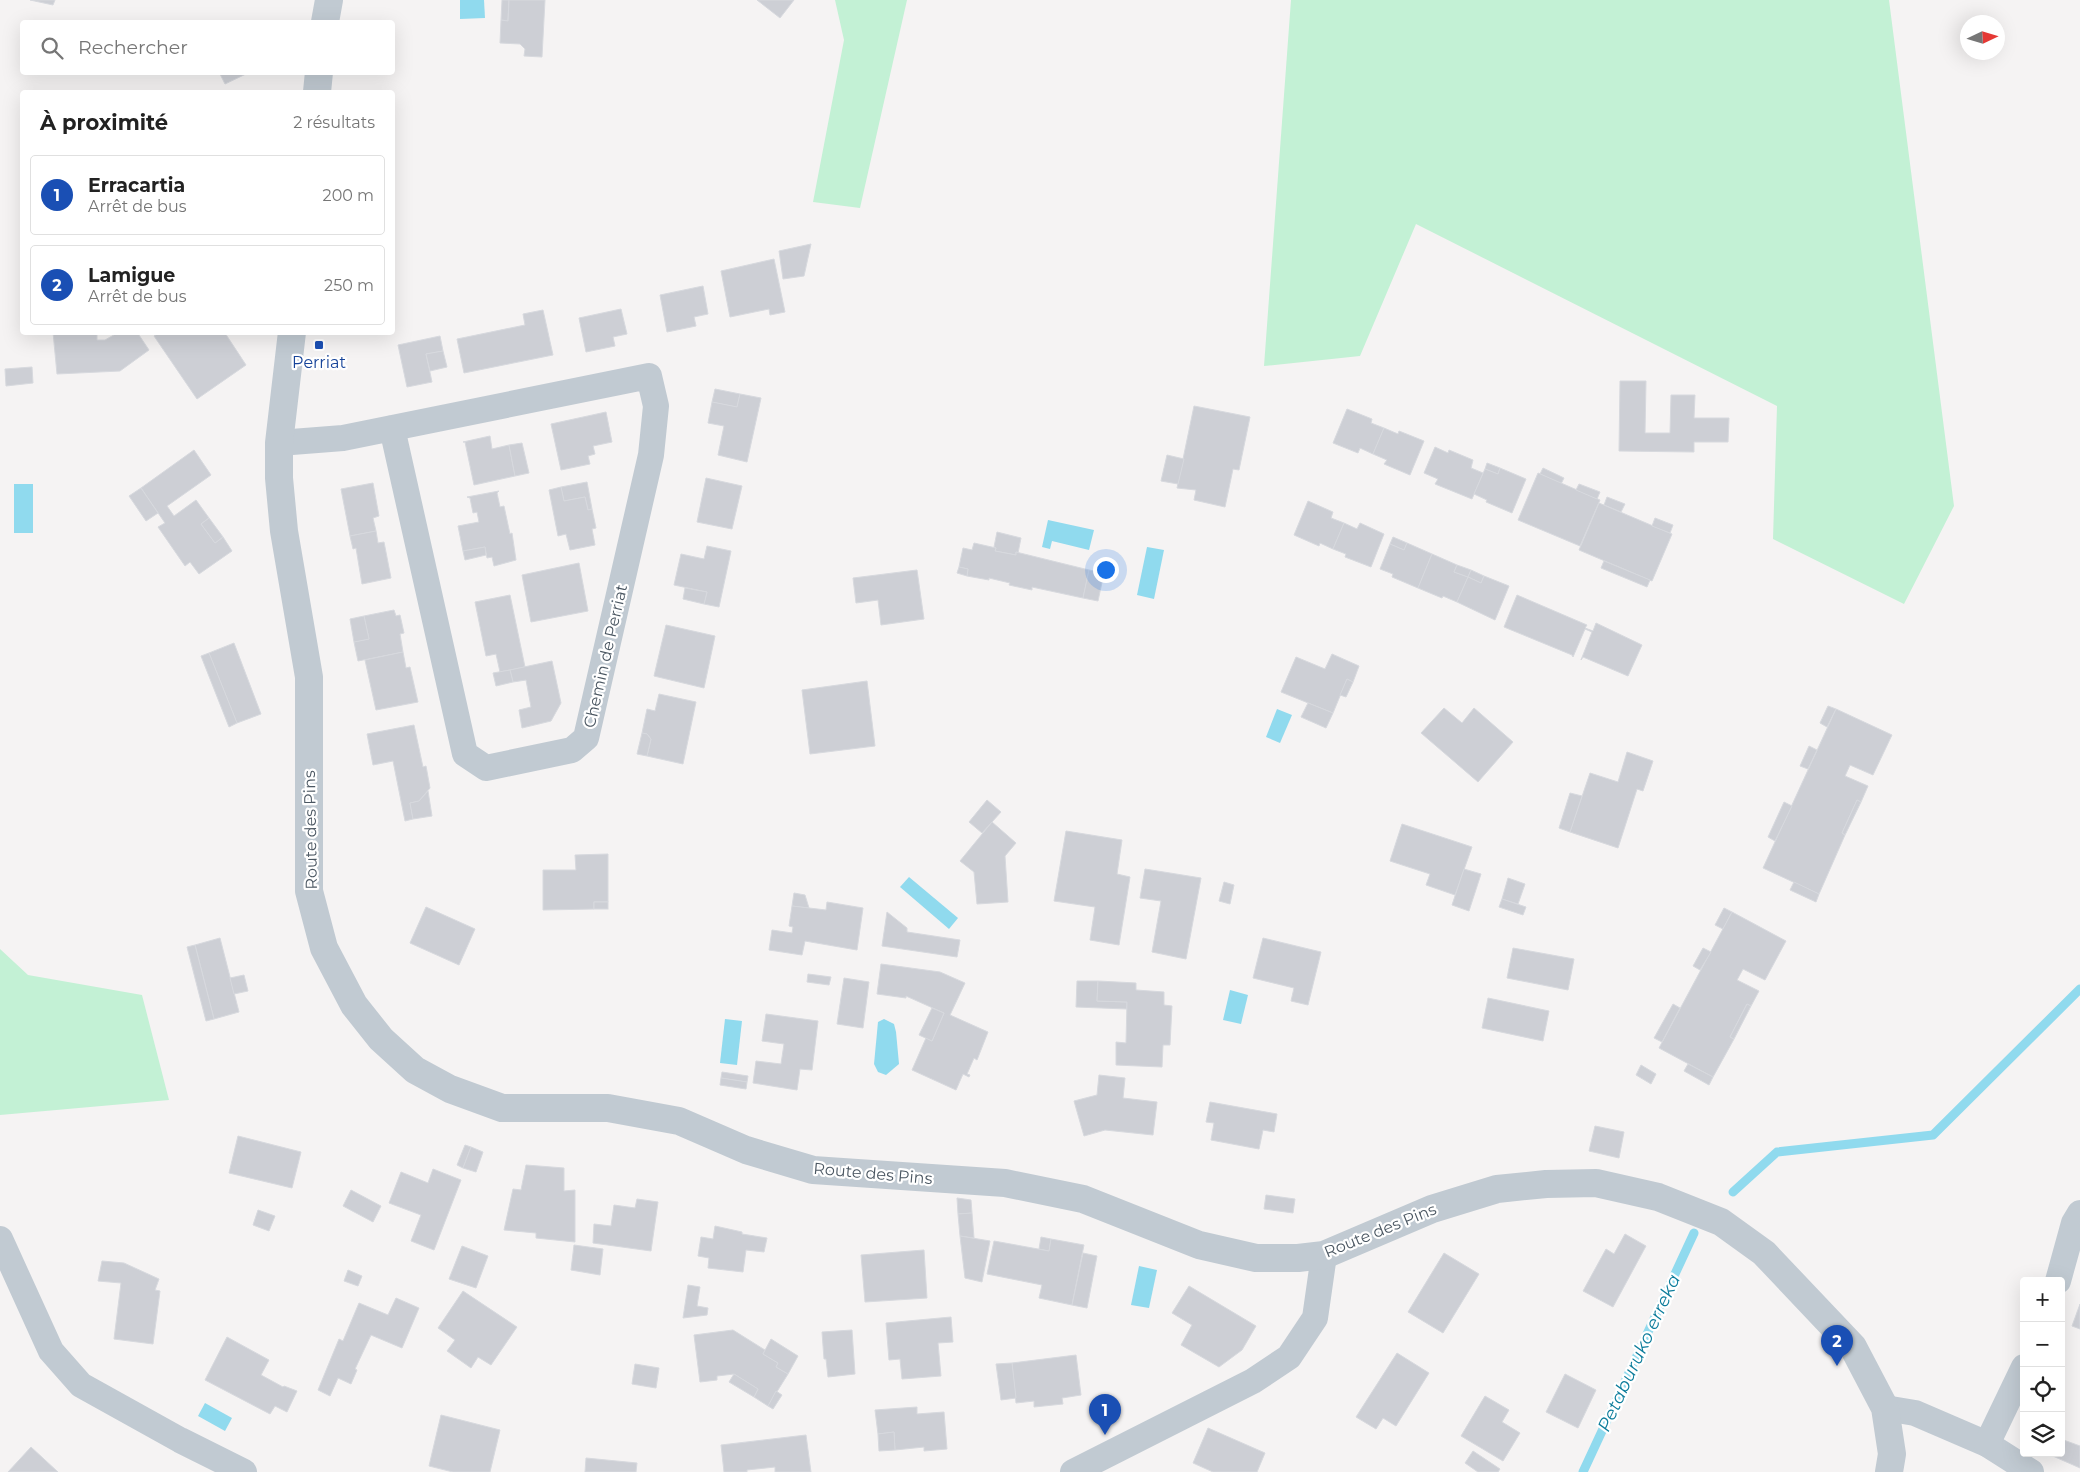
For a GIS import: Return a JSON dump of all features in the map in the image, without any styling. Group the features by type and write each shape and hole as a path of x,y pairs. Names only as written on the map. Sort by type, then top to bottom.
{"street":[{"path":"325,20 329,0"},
{"path":"317,90 319,75"},
{"name":"Route des Pins","path":"292,335 279,443 279,478 284,531 309,677 309,891 324,948 354,1005 381,1039 415,1070 450,1089 502,1108 608,1108 679,1121 746,1150 813,1170 1005,1183 1083,1199 1199,1245 1256,1258 1298,1258 1324,1255 1432,1208 1496,1189 1546,1184 1596,1183 1658,1196 1721,1222 1764,1253 1853,1347 1885,1408 1892,1454 1889,1472"},
{"name":"Chemin de Perriat","path":"279,443 343,438 392,428 649,376 656,406 651,455 586,738 572,750 486,768 465,754 392,428"},
{"path":"2059,1277 2074,1223 2080,1213"},
{"path":"0,1239 51,1351 81,1385 180,1440 244,1472"},
{"path":"1073,1472 1253,1381 1288,1357 1315,1318 1324,1255"},
{"path":"1987,1444 2024,1367"},
{"path":"1885,1408 1915,1413 1987,1444 2031,1472"}],"green space":[{"path":"835,0 907,0 860,208 813,202 844,40"},
{"path":"1291,0 1889,0 1954,506 1904,604 1773,539 1777,406 1416,224 1360,356 1264,366"},
{"path":"0,949 28,975 142,995 169,1100 0,1115"}],"water":[{"path":"460,0 484,0 485,18 460,19"},
{"path":"14,484 33,484 33,533 14,533"},
{"path":"1048,520 1094,530 1089,550 1052,541 1050,549 1042,547"},
{"path":"1147,547 1164,550 1154,599 1137,595"},
{"path":"1277,709 1292,715 1280,743 1266,737"},
{"path":"909,877 958,918 949,929 900,887"},
{"path":"1230,990 1248,995 1241,1024 1223,1020"},
{"path":"725,1019 742,1021 737,1065 720,1063"},
{"path":"884,1019 894,1024 899,1064 886,1075 878,1072 874,1064 878,1022"},
{"path":"1139,1266 1157,1270 1149,1308 1131,1305"},
{"path":"205,1403 232,1418 225,1431 198,1416"}],"building":[{"path":"30,0 55,0 53,5"},
{"path":"502,0 509,0 508,21 501,20"},
{"path":"509,0 545,0 542,57 524,56 525,49 520,44 500,43 501,20 508,21"},
{"path":"757,0 794,0 780,18"},
{"path":"220,75 244,75 225,84"},
{"path":"811,244 804,276 783,279 779,251"},
{"path":"774,259 785,312 770,315 769,309 730,317 721,271"},
{"path":"703,286 708,314 694,317 696,326 667,332 660,295"},
{"path":"621,309 627,334 613,337 615,346 586,352 579,318"},
{"path":"543,310 553,355 464,373 457,339 525,325 523,314"},
{"path":"53,335 97,335 97,340 105,340 114,335 139,335 149,350 120,371 57,374"},
{"path":"226,335 246,365 197,399 154,336"},
{"path":"440,336 443,351 426,354 432,382 407,387 398,345"},
{"path":"443,351 447,367 430,371 426,354"},
{"path":"32,367 33,383 6,386 5,369"},
{"path":"1620,381 1646,381 1645,433 1670,433 1671,395 1695,395 1694,418 1729,418 1728,442 1694,442 1694,452 1619,451"},
{"path":"715,389 740,394 737,407 712,402"},
{"path":"740,394 761,398 747,462 718,455 724,426 708,423 712,402 737,407"},
{"path":"1194,406 1250,417 1239,470 1233,469 1225,507 1194,500 1196,490 1177,488"},
{"path":"1347,409 1372,419 1371,423 1384,428 1373,454 1360,448 1358,453 1333,443"},
{"path":"606,412 612,442 593,446 595,454 588,456 590,464 561,470 551,424"},
{"path":"1384,428 1398,434 1399,431 1424,441 1410,475 1384,464 1387,460 1373,454"},
{"path":"490,436 492,449 509,445 515,476 474,485 465,442 463,442"},
{"path":"522,443 529,473 515,476 509,445"},
{"path":"1435,447 1448,453 1449,450 1473,460 1471,468 1483,473 1472,499 1435,484 1438,479 1424,473"},
{"path":"194,450 211,475 167,506 174,516 196,500 209,518 201,524 215,543 223,537 232,551 199,574 190,562 185,566 158,527 165,523 141,488"},
{"path":"1167,455 1184,459 1178,484 1161,481"},
{"path":"1487,463 1500,468 1498,474 1485,469"},
{"path":"1500,468 1526,479 1512,513 1486,502 1487,500 1474,494 1485,469 1498,474"},
{"path":"1543,468 1564,478 1561,484 1540,474"},
{"path":"1538,473 1600,500 1580,546 1518,520"},
{"path":"706,478 742,486 732,529 697,522"},
{"path":"587,482 592,509 588,510 585,497 564,501 561,487"},
{"path":"373,483 379,516 373,518 376,531 350,536 341,489"},
{"path":"1579,484 1600,492 1597,499 1576,490"},
{"path":"561,487 564,501 585,497 588,510 592,509 596,528 592,529 595,545 570,550 566,534 558,536 549,490"},
{"path":"141,488 158,513 146,521 129,496"},
{"path":"499,491 497,493 500,507 504,506 510,534 512,533 516,560 494,566 492,557 487,558 485,547 463,551 458,526 479,522 477,512 473,513 470,498 467,497"},
{"path":"1607,497 1625,504 1621,512 1604,505"},
{"path":"1308,501 1333,512 1331,518 1344,523 1333,549 1320,543 1319,546 1294,535"},
{"path":"1599,503 1672,534 1652,581 1579,550"},
{"path":"209,518 223,537 215,543 201,524"},
{"path":"1655,518 1673,525 1670,533 1652,526"},
{"path":"1344,523 1357,529 1360,523 1384,534 1371,567 1345,557 1346,554 1333,549"},
{"path":"376,531 378,543 384,542 391,578 362,584 356,548 353,549 350,536"},
{"path":"997,532 1021,538 1016,555 995,551"},
{"path":"1393,537 1407,543 1404,550 1390,544"},
{"path":"974,543 996,548 995,551 1016,555 1016,552 1089,570 1083,598 1032,587 1032,590 989,578 989,580 967,576 968,569 959,567 963,548 972,550"},
{"path":"1407,543 1432,554 1418,588 1392,577 1393,574 1380,569 1390,544 1404,550"},
{"path":"707,546 731,551 719,607 704,604 707,592 674,585 681,554 704,559"},
{"path":"485,547 486,555 465,560 463,551"},
{"path":"1432,554 1457,565 1454,572 1468,577 1457,602 1418,588"},
{"path":"1604,561 1650,580 1647,587 1601,568"},
{"path":"579,563 588,611 531,622 522,575"},
{"path":"1457,565 1471,570 1468,577 1454,572"},
{"path":"959,567 968,569 967,576 957,573"},
{"path":"917,570 924,619 881,625 878,600 856,603 853,578"},
{"path":"1089,570 1104,573 1098,601 1083,598"},
{"path":"1471,570 1484,576 1481,583 1468,577"},
{"path":"1484,576 1509,586 1495,620 1457,602 1468,577 1481,583"},
{"path":"685,588 707,592 704,604 683,599"},
{"path":"510,595 525,667 500,672 496,654 486,656 475,602"},
{"path":"1517,595 1587,625 1585,628 1593,631 1596,623 1642,645 1628,676 1583,657 1581,660 1592,632 1585,629 1573,657 1504,627"},
{"path":"394,610 396,616 400,615 404,633 400,634 403,652 358,661 354,642 369,639 364,616"},
{"path":"364,616 369,639 354,642 350,619"},
{"path":"666,625 715,636 704,688 654,676"},
{"path":"234,643 261,714 237,723 209,653"},
{"path":"403,652 406,668 410,667 418,702 376,710 365,660"},
{"path":"209,653 237,723 229,727 201,656"},
{"path":"1332,654 1359,666 1353,682 1347,679 1333,713 1281,692 1296,657 1325,669"},
{"path":"552,661 561,703 551,721 522,728 519,710 531,707 526,680 513,682 510,670"},
{"path":"510,670 513,682 496,686 493,673"},
{"path":"1347,679 1353,682 1346,697 1340,695"},
{"path":"867,681 875,746 810,754 802,690"},
{"path":"659,694 696,702 683,764 647,756 651,739 647,734 642,733 647,709 655,711"},
{"path":"1308,703 1333,713 1326,728 1301,717"},
{"path":"1828,706 1836,709 1827,727 1820,723"},
{"path":"1444,708 1462,723 1474,708 1513,742 1478,782 1421,733"},
{"path":"1836,709 1892,735 1873,775 1850,765 1845,776 1868,786 1861,802 1857,800 1842,833 1845,835 1819,894 1763,868"},
{"path":"414,725 423,767 426,766 430,788 419,801 410,803 413,819 405,821 393,761 373,765 367,734"},
{"path":"642,733 647,734 651,739 647,756 637,754"},
{"path":"1809,746 1817,750 1808,769 1800,766"},
{"path":"1627,752 1653,761 1643,791 1637,789 1618,848 1570,832 1590,773 1618,782"},
{"path":"428,791 432,816 413,819 410,803 419,801"},
{"path":"1570,793 1582,796 1570,832 1559,828"},
{"path":"987,800 1001,812 982,833 969,822"},
{"path":"1857,800 1861,802 1845,835 1842,833"},
{"path":"1784,802 1792,806 1775,841 1768,837"},
{"path":"992,822 1016,843 1005,856 1008,902 977,904 974,872 960,861"},
{"path":"1402,824 1472,847 1455,895 1426,885 1430,874 1390,861"},
{"path":"1066,831 1122,840 1117,874 1130,877 1119,945 1090,940 1095,907 1054,901"},
{"path":"608,854 608,902 594,902 594,909 543,910 543,870 576,870 575,855"},
{"path":"1145,869 1201,878 1186,959 1152,952 1161,901 1140,898"},
{"path":"1464,869 1481,874 1469,911 1452,905"},
{"path":"1508,878 1525,884 1518,904 1502,899"},
{"path":"1224,882 1234,885 1230,904 1219,901"},
{"path":"1794,882 1819,894 1816,902 1790,890"},
{"path":"794,893 805,895 809,908 792,906"},
{"path":"1502,899 1526,907 1523,915 1499,907"},
{"path":"594,902 608,902 608,909 594,909"},
{"path":"827,902 863,908 857,950 805,941 802,955 769,950 772,930 792,933 793,927 789,926 792,906 826,910"},
{"path":"426,907 475,929 459,965 410,943"},
{"path":"1724,908 1732,912 1723,929 1715,925"},
{"path":"887,912 907,928 907,932 960,940 957,957 882,946"},
{"path":"1732,912 1786,941 1765,980 1743,969 1737,980 1759,991 1751,1006 1747,1004 1730,1037 1734,1039 1713,1077 1659,1048"},
{"path":"220,938 239,1012 214,1019 195,945"},
{"path":"1263,938 1321,952 1308,1005 1291,1001 1294,988 1253,978"},
{"path":"195,945 214,1019 206,1021 187,947"},
{"path":"1513,948 1574,959 1568,990 1507,978"},
{"path":"1703,948 1711,952 1700,970 1693,966"},
{"path":"881,964 940,972 965,983 950,1015 988,1032 977,1060 974,1058 967,1074 970,1075 969,1077 963,1074 956,1090 912,1070 926,1038 932,1041 944,1013 906,996 906,998 877,994"},
{"path":"808,974 831,977 829,985 807,982"},
{"path":"244,975 248,991 234,994 230,978"},
{"path":"844,978 869,982 863,1028 837,1024"},
{"path":"1077,981 1098,981 1097,1001 1127,1002 1127,1009 1076,1007"},
{"path":"1098,981 1136,983 1136,990 1164,992 1164,1005 1172,1006 1170,1045 1163,1045 1162,1067 1116,1065 1116,1042 1126,1043 1127,1002 1097,1001"},
{"path":"1488,998 1549,1011 1543,1041 1482,1028"},
{"path":"1673,1004 1680,1008 1662,1042 1654,1038"},
{"path":"1747,1004 1751,1006 1734,1039 1730,1037"},
{"path":"932,1008 944,1013 932,1041 919,1035"},
{"path":"766,1014 818,1021 812,1070 800,1069 797,1090 753,1083 756,1061 781,1064 784,1044 762,1041"},
{"path":"1688,1064 1713,1077 1709,1085 1684,1071"},
{"path":"1641,1065 1656,1074 1651,1084 1636,1075"},
{"path":"722,1072 748,1076 747,1082 721,1078"},
{"path":"1099,1075 1125,1078 1123,1098 1157,1102 1153,1135 1105,1130 1084,1136 1074,1101 1097,1095"},
{"path":"721,1078 747,1082 746,1089 720,1085"},
{"path":"1210,1102 1277,1114 1274,1132 1263,1130 1259,1149 1211,1140 1214,1123 1206,1122"},
{"path":"1595,1126 1624,1132 1619,1158 1589,1151"},
{"path":"238,1136 301,1152 292,1188 229,1173"},
{"path":"465,1145 471,1147 463,1168 457,1165"},
{"path":"471,1147 483,1152 476,1172 463,1168"},
{"path":"526,1165 564,1168 564,1191 575,1190 575,1242 536,1238 536,1233 504,1230 513,1189 521,1190"},
{"path":"433,1169 461,1180 434,1250 411,1241 421,1215 389,1203 401,1172 428,1183"},
{"path":"351,1190 381,1206 373,1222 343,1206"},
{"path":"1266,1195 1295,1199 1293,1213 1264,1209"},
{"path":"957,1198 971,1200 972,1213 958,1214"},
{"path":"637,1199 658,1202 651,1251 593,1243 594,1224 611,1226 614,1205 635,1208"},
{"path":"258,1210 275,1216 269,1231 253,1225"},
{"path":"972,1213 974,1238 960,1236 958,1214"},
{"path":"715,1226 742,1232 742,1234 767,1238 764,1252 746,1250 743,1272 708,1268 709,1258 698,1256 701,1237 713,1239"},
{"path":"1625,1234 1646,1246 1613,1307 1583,1291 1606,1249 1614,1254"},
{"path":"960,1236 990,1241 982,1282 965,1278"},
{"path":"1041,1237 1051,1239 1049,1251 1039,1249"},
{"path":"1051,1239 1084,1245 1072,1305 1039,1298 1042,1285 987,1274 994,1241 1049,1251"},
{"path":"574,1245 603,1249 600,1275 571,1270"},
{"path":"462,1246 488,1256 476,1288 449,1279"},
{"path":"924,1250 927,1298 865,1302 861,1255"},
{"path":"1083,1253 1097,1256 1087,1308 1072,1305"},
{"path":"1444,1253 1479,1274 1443,1333 1408,1312"},
{"path":"102,1261 124,1263 159,1279 155,1290 160,1291 153,1344 114,1339 121,1283 98,1281"},
{"path":"348,1270 362,1276 358,1286 344,1281"},
{"path":"688,1285 700,1287 697,1306 708,1308 707,1315 683,1318"},
{"path":"1189,1286 1256,1326 1242,1350 1219,1367 1181,1345 1192,1325 1172,1313"},
{"path":"463,1291 517,1327 491,1365 478,1357 471,1368 447,1351 455,1340 438,1328"},
{"path":"396,1298 419,1308 402,1348 371,1335 355,1369 357,1370 351,1384 338,1378 330,1396 318,1390 339,1339 343,1341 359,1303 388,1315"},
{"path":"2080,1304 2080,1329 2072,1326"},
{"path":"951,1317 953,1342 938,1343 941,1376 902,1379 900,1359 889,1360 886,1323"},
{"path":"733,1330 765,1350 763,1354 778,1363 776,1367 788,1374 768,1406 754,1397 758,1389 734,1374 717,1376 717,1380 700,1382 694,1335"},
{"path":"852,1330 855,1374 828,1377 826,1359 824,1359 822,1332"},
{"path":"227,1337 269,1360 261,1375 283,1387 297,1391 287,1412 275,1406 270,1414 205,1380"},
{"path":"771,1339 798,1356 788,1374 776,1367 778,1363 763,1354"},
{"path":"1397,1353 1429,1373 1396,1426 1383,1418 1376,1429 1356,1417"},
{"path":"1076,1355 1081,1395 1062,1398 1063,1404 1034,1407 1034,1401 1016,1403 1012,1363"},
{"path":"1012,1363 1016,1398 1001,1400 996,1364"},
{"path":"635,1364 659,1368 656,1388 632,1384"},
{"path":"734,1374 758,1389 754,1397 729,1382"},
{"path":"1565,1374 1596,1390 1578,1428 1546,1412"},
{"path":"776,1391 782,1395 773,1409 768,1406"},
{"path":"1485,1396 1509,1410 1502,1422 1520,1433 1503,1461 1461,1436"},
{"path":"917,1407 917,1414 944,1412 947,1449 924,1451 924,1447 895,1450 894,1432 878,1434 875,1410"},
{"path":"441,1415 500,1430 490,1472 453,1472 429,1466"},
{"path":"1208,1428 1265,1453 1257,1472 1213,1472 1193,1463"},
{"path":"894,1432 895,1450 879,1451 878,1434"},
{"path":"806,1435 811,1472 775,1472 775,1467 747,1470 747,1472 724,1472 721,1445"},
{"path":"2065,1440 2080,1446 2080,1468 2055,1457 2065,1457"},
{"path":"31,1447 58,1472 8,1472"},
{"path":"1473,1451 1500,1469 1498,1472 1478,1472 1465,1463"},
{"path":"586,1458 637,1463 636,1472 585,1472"}],"waterway":[{"name":"Petaburuko erreka","path":"1733,1192 1777,1152 1933,1135 2080,989"},
{"name":"Petaburuko erreka","path":"1583,1472 1694,1233"}],"place":[{"name":"Perriat","path":"319,345"},
{"name":"Lamigue","path":"1837,1366"},
{"name":"Erracartia","path":"1105,1435"}]}
